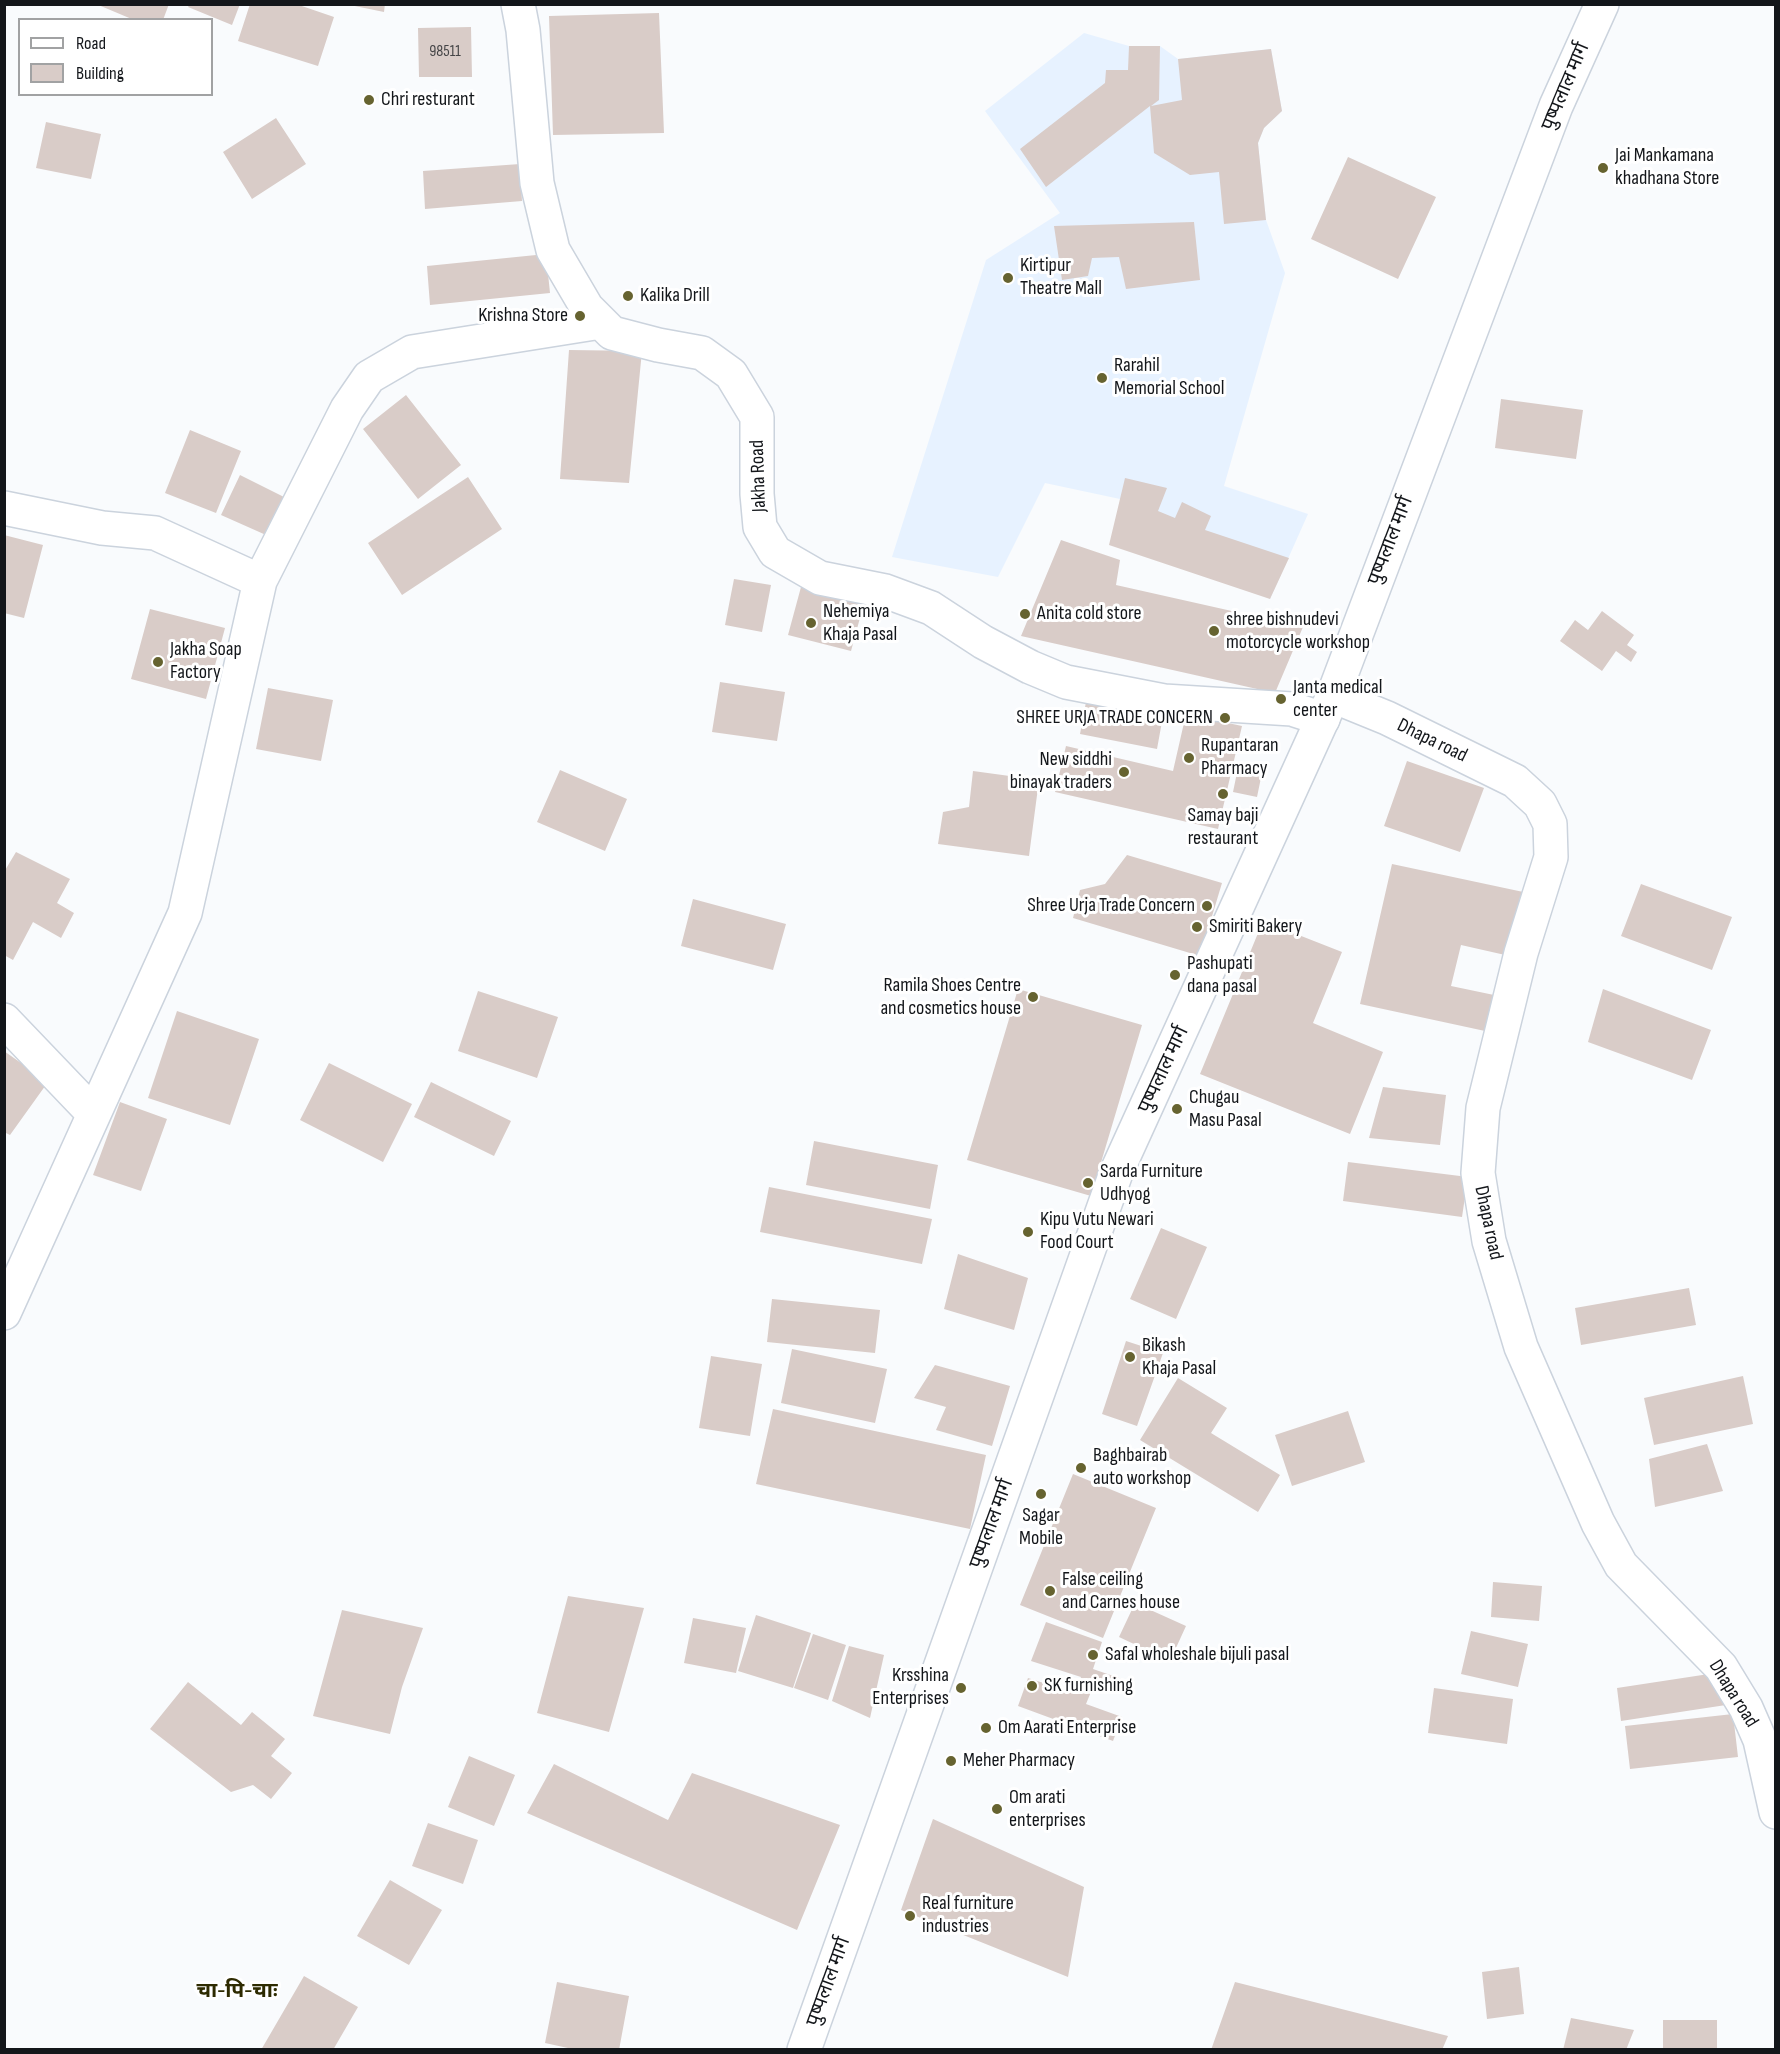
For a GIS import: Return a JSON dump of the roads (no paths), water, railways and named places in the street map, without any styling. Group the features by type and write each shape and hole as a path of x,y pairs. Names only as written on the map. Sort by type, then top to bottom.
{"street":[{"name":"Jakha Road","path":"518,4 523,30 537,183 553,250 587,308 612,333 702,353 731,374 757,417 757,494 760,527 775,552 820,578 885,591 931,608 983,642 1030,667 1066,682 1164,701 1292,709 1328,707"},
{"name":"पुष्पलाल मार्ग","path":"804,2049 1116,1173 1328,707 1556,106 1602,4"},
{"path":"4,1313 185,914 260,581 347,409 369,377 412,352 601,322"},
{"path":"4,508 102,528 155,533 260,581"},
{"name":"Dhapa road","path":"1328,707 1387,718 1515,782 1540,804 1550,824 1551,856 1521,953 1483,1108 1478,1173 1489,1241 1521,1347 1598,1523 1621,1565 1721,1667 1746,1708 1760,1740 1776,1812"},
{"path":"4,1020 94,1114"}],"place":[{"name":"Chri resturant","path":"369,100"},
{"name":"Jai Mankamana khadhana Store","path":"1603,168"},
{"name":"Kirtipur Theatre Mall","path":"1008,278"},
{"name":"Kalika Drill","path":"628,296"},
{"name":"Krishna Store","path":"580,316"},
{"name":"Rarahil Memorial School","path":"1102,378"},
{"name":"Anita cold store","path":"1025,614"},
{"name":"Nehemiya Khaja Pasal","path":"811,623"},
{"name":"shree bishnudevi motorcycle workshop","path":"1214,631"},
{"name":"Jakha Soap Factory","path":"158,662"},
{"name":"Janta medical center","path":"1281,699"},
{"name":"SHREE URJA TRADE CONCERN","path":"1225,718"},
{"name":"Rupantaran Pharmacy","path":"1189,758"},
{"name":"New siddhi binayak traders","path":"1124,772"},
{"name":"Samay baji restaurant","path":"1223,794"},
{"name":"Shree Urja Trade Concern","path":"1207,906"},
{"name":"Smiriti Bakery","path":"1197,927"},
{"name":"Pashupati dana pasal","path":"1175,975"},
{"name":"Ramila Shoes Centre and cosmetics house","path":"1033,997"},
{"name":"Chugau Masu Pasal","path":"1177,1109"},
{"name":"Sarda Furniture Udhyog","path":"1088,1183"},
{"name":"Kipu Vutu Newari Food Court","path":"1028,1232"},
{"name":"Bikash Khaja Pasal","path":"1130,1357"},
{"name":"Baghbairab auto workshop","path":"1081,1468"},
{"name":"Sagar Mobile","path":"1041,1494"},
{"name":"False ceiling and Carnes house","path":"1050,1591"},
{"name":"Safal wholeshale bijuli pasal","path":"1093,1655"},
{"name":"SK furnishing","path":"1032,1686"},
{"name":"Krsshina Enterprises","path":"961,1688"},
{"name":"Om Aarati Enterprise","path":"986,1728"},
{"name":"Meher Pharmacy","path":"951,1761"},
{"name":"Om arati enterprises","path":"997,1809"},
{"name":"Real furniture industries","path":"910,1916"}],"district":[{"name":"चा-पि-चाः","path":"237,1992"}]}
